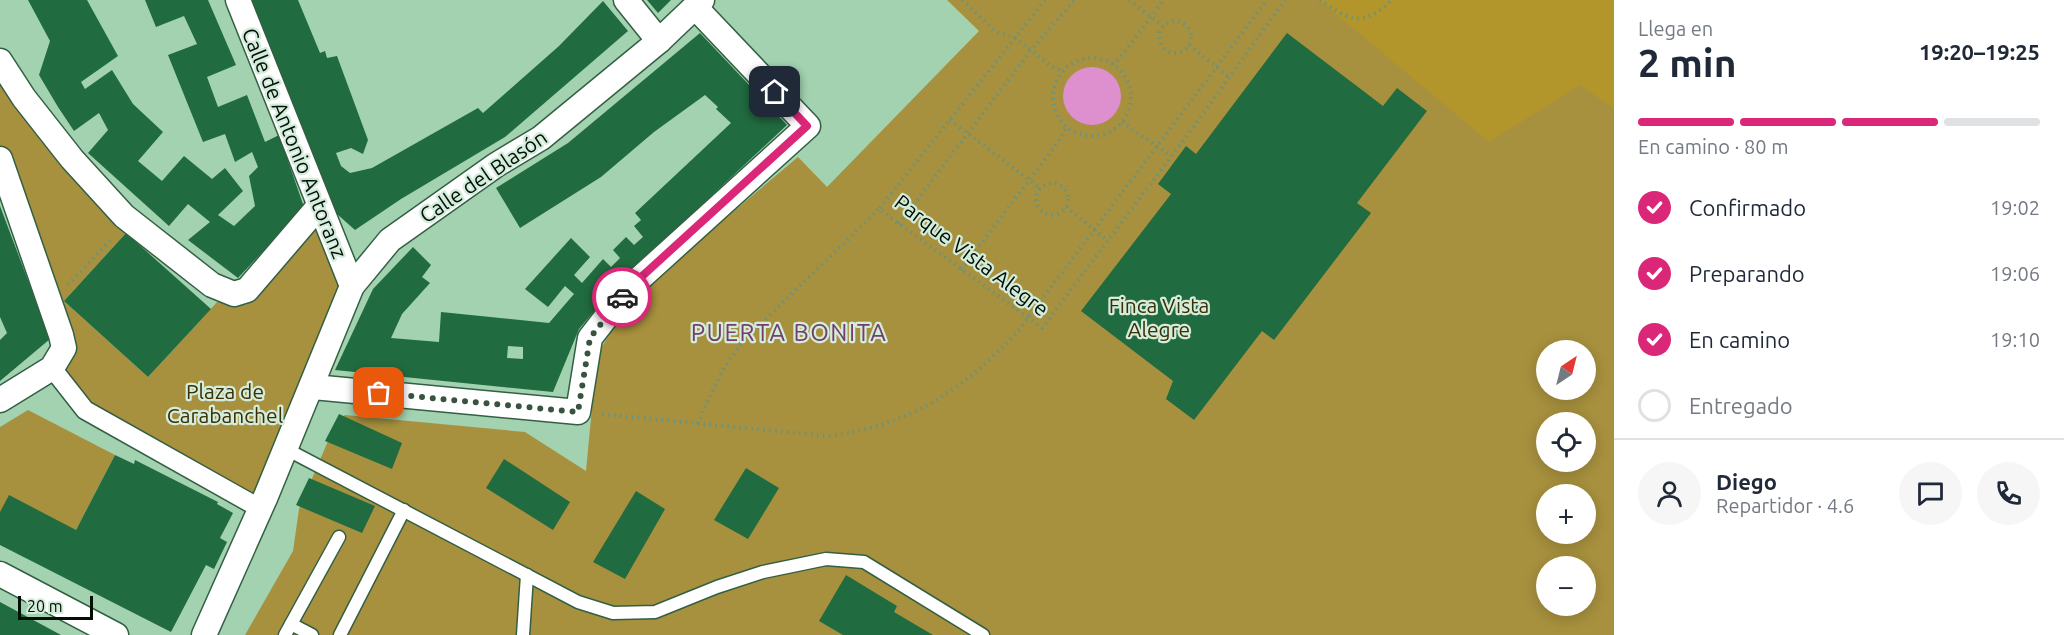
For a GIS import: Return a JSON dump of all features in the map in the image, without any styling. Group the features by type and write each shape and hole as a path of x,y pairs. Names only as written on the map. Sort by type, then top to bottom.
{"street":[{"name":"Calle de Antonio Antoranz","path":"238,0 352,286"},
{"path":"626,0 659,41"},
{"path":"204,635 313,387 578,412 590,338 628,289 807,126 698,4"},
{"name":"Calle del Blasón","path":"313,387 352,286 390,240 496,165 541,138 659,41 698,4"},
{"path":"0,61 24,98 72,159 124,216 212,285 234,294 247,290 319,206"},
{"path":"0,159 64,348 52,368 0,400"},
{"path":"52,368 85,410 261,509"},
{"path":"0,574 116,635"}],"lane":[{"path":"286,449 578,602 613,613 655,612 717,587 764,572 826,559 864,562 982,635"},
{"path":"340,635 404,510"},
{"path":"312,635 288,630 339,537"},
{"path":"523,635 527,575"}],"path":[{"path":"962,0 996,32 1015,38 1062,71"},
{"name":"Parque Vista Alegre","path":"1045,0 879,209 1042,328 1284,0"},
{"path":"899,224 1031,50 1075,0"},
{"path":"1129,0 1163,26"},
{"path":"1112,64 1119,59 1164,0"},
{"path":"578,412 827,436 848,434 887,424 909,416 953,391 997,353 1027,318 1267,0"},
{"path":"1320,0 1354,19 1374,13 1386,6 1390,0"},
{"path":"1176,20 1186,25 1191,35 1189,45 1185,50 1175,53 1165,50 1158,36 1163,26 1176,20"},
{"path":"1189,45 1229,77"},
{"path":"1086,59 1099,59 1112,64 1129,84 1131,98 1122,122 1113,130 1102,135 1089,136 1067,127 1059,118 1053,100 1056,82 1062,71 1073,63 1086,59"},
{"path":"950,120 1040,188"},
{"path":"1122,122 1171,156"},
{"path":"962,270 1067,127"},
{"path":"1047,183 1063,188 1068,198 1066,207 1052,216 1042,212 1035,199 1040,188 1047,183"},
{"path":"1066,207 1108,241"},
{"path":"698,424 724,368 744,340 879,209"},
{"path":"65,289 117,234"}],"green space":[{"name":"Finca Vista Alegre","path":"947,0 1614,0 1614,635 245,635 293,551 299,509 337,420 345,415 525,432 586,471 597,355 632,297 798,157 827,187 979,31"},
{"name":"Plaza de Carabanchel","path":"0,61 134,224 64,301 148,377 219,300 246,305 315,224 343,290 261,509 85,410 58,374 70,362 0,159"},
{"path":"28,410 115,455 76,530 0,512 0,427"}],"shaded area":[{"path":"1320,0 1614,0 1614,109 1580,85 1489,142"},
{"path":"1086,67 1098,67 1113,75 1121,90 1121,102 1113,117 1098,125 1086,125 1071,117 1063,102 1063,90 1071,75"}],"building":[{"path":"28,0 87,0 118,56 81,82 85,89 112,70 133,104 163,132 138,161 162,181 184,156 212,179 225,168 243,191 218,215 234,226 255,206 249,176 258,167 252,152 235,162 225,134 203,142 168,55 197,44 184,16 156,27 145,0 208,0 236,65 207,77 218,107 247,95 265,142 279,135 304,207 238,278 188,240 210,222 188,204 169,226 88,153 108,130 99,113 74,131 58,107 39,75 50,41"},
{"path":"250,0 298,0 320,53 325,51 327,58 337,56 368,140 363,154 351,148 336,153 341,166 350,173 372,168 478,108 483,113 559,46 603,1 628,31 505,137 401,199 355,230 328,206"},
{"path":"647,0 671,0 658,13"},
{"path":"700,33 787,125 616,285 579,329 553,392 335,370 373,289 413,247 431,265 422,277 430,283 402,314 391,338 439,342 441,312 549,323 574,294 565,286 548,307 525,289 571,238 590,257 574,275 582,283 603,259 611,267 620,258 613,250 626,237 634,245 643,237 634,226 641,220 635,213 731,123 705,95 654,132 601,177 520,228 496,188 568,143","holes":["508,346 523,347 523,359 507,358"]},
{"path":"1287,33 1383,106 1397,88 1427,111 1357,203 1371,213 1274,340 1262,331 1194,420 1166,399 1173,381 1081,311 1171,194 1158,184 1186,146 1196,154"},
{"path":"0,206 50,339 0,381 0,340 7,333 0,317"},
{"path":"126,233 211,309 148,377 64,301"},
{"path":"339,414 402,443 392,469 325,441"},
{"path":"115,455 134,464 135,460 218,502 217,504 233,513 220,538 227,542 214,569 206,565 171,632 0,545 0,512 9,495 76,530"},
{"path":"504,459 570,502 553,530 486,488"},
{"path":"746,468 779,488 748,539 714,520"},
{"path":"309,478 375,506 362,533 296,505"},
{"path":"636,491 665,509 625,579 593,562"},
{"path":"846,575 897,606 894,612 933,635 843,635 819,621"},
{"path":"0,602 61,635 0,635"}],"way so far":[{"path":"379,393 578,412 590,338 622,297"}],"district":[{"name":"PUERTA BONITA","path":"789,332"}],"route":[{"path":"622,297 628,289 807,126 775,92"}]}
